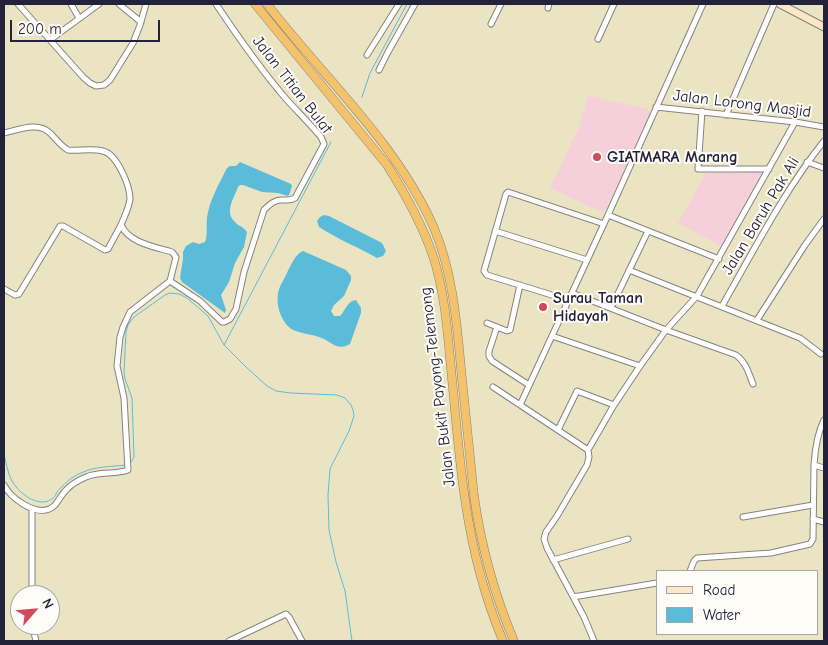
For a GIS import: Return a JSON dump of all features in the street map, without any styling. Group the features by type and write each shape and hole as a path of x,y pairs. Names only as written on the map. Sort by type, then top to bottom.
{"highway":[{"name":"Jalan Bukit Payong-Telemong","path":"255,4 386,165 405,194 425,232 434,260 446,315 465,499 470,528 492,616 503,641"},
{"name":"Jalan Bukit Payong-Telemong","path":"267,4 395,159 414,189 434,228 446,266 456,314 475,498 482,536 502,613 514,641"}],"main road":[{"path":"780,4 824,27"}],"street":[{"path":"18,4 90,83 96,86 100,86 110,80 127,54 141,22 146,4"},
{"path":"71,4 79,18"},
{"path":"50,40 99,4"},
{"path":"119,4 141,22"},
{"name":"Jalan Titian Bulat","path":"170,280 200,301 222,322 230,319 236,309 244,272 264,210 278,200 289,201 295,198 324,144 321,137 268,75 216,4"},
{"path":"367,55 399,4"},
{"path":"379,70 415,4"},
{"path":"491,24 501,4"},
{"path":"598,39 614,4"},
{"path":"520,405 703,4"},
{"path":"726,114 774,4"},
{"name":"Jalan Lorong Masjid","path":"656,107 795,122 824,127"},
{"path":"702,111 698,169 769,169"},
{"path":"594,641 584,617 544,543 545,535 587,465 588,450 614,406 666,330 697,296 795,122"},
{"path":"4,133 37,126 48,130 68,150 101,150 108,153 121,170 130,198 129,205 108,249 105,250 60,226 19,294 15,295 4,289"},
{"name":"Jalan Baruh Pak Ali","path":"722,306 789,191 807,162 824,141"},
{"path":"807,162 824,168"},
{"path":"568,300 487,276 484,271 506,194 508,192 604,224"},
{"path":"608,215 719,259"},
{"path":"757,320 824,219"},
{"path":"4,485 13,497 32,509 44,510 52,507 68,488 88,476 99,473 126,471 129,468 124,398 117,366 120,337 130,312 170,280 176,257 174,253 136,240 125,232 120,224"},
{"path":"495,231 587,260"},
{"path":"611,308 648,231"},
{"path":"629,270 800,338 821,354"},
{"path":"487,323 507,331 510,330 520,286"},
{"path":"572,293 736,355 746,366 753,384"},
{"path":"498,327 489,351 490,358 529,385"},
{"path":"552,336 640,366"},
{"path":"493,388 588,450"},
{"path":"558,430 577,391 614,406"},
{"path":"690,570 694,560 697,558 771,552 810,544 813,539 814,465 820,429 824,420"},
{"path":"814,465 824,468"},
{"path":"743,517 813,506"},
{"path":"32,509 32,585"},
{"path":"813,518 824,522"},
{"path":"553,560 628,539"},
{"path":"573,597 656,582"},
{"path":"229,641 286,614 302,641"}],"shaded area":[{"name":"GIATMARA Marang","path":"588,96 648,109 650,113 604,213 550,188 579,127"},
{"path":"764,172 723,247 678,223 706,173"}],"water":[{"path":"240,162 292,186 288,196 262,192 243,185 238,187 231,205 230,214 235,222 247,232 244,247 235,263 229,282 221,295 226,310 225,313 182,282 180,278 183,252 186,246 193,242 199,244 205,242 208,212 215,193 227,168 236,166"},
{"path":"324,215 382,243 386,251 383,256 377,258 319,227 317,221"},
{"path":"303,251 346,270 351,276 344,296 334,305 331,311 334,316 340,316 349,304 356,300 361,308 350,344 341,347 319,337 296,331 287,325 281,316 278,302 279,288 293,261"}],"waterway":[{"path":"362,97 370,73 407,4"},
{"path":"224,345 331,142"},
{"path":"129,463 134,457 132,398 124,372 126,332 128,325 134,317 170,293 179,294 187,298 208,316 224,345 267,386 276,391 337,395 345,398 351,405 354,416 349,431 330,469 328,495 329,530 345,591 352,641"},
{"path":"4,455 10,478 17,488 26,496 43,502 54,498 65,484 81,473 97,468 126,465"}],"place":[{"name":"GIATMARA Marang","path":"597,157"},
{"name":"Surau Taman Hidayah","path":"543,307"}]}
